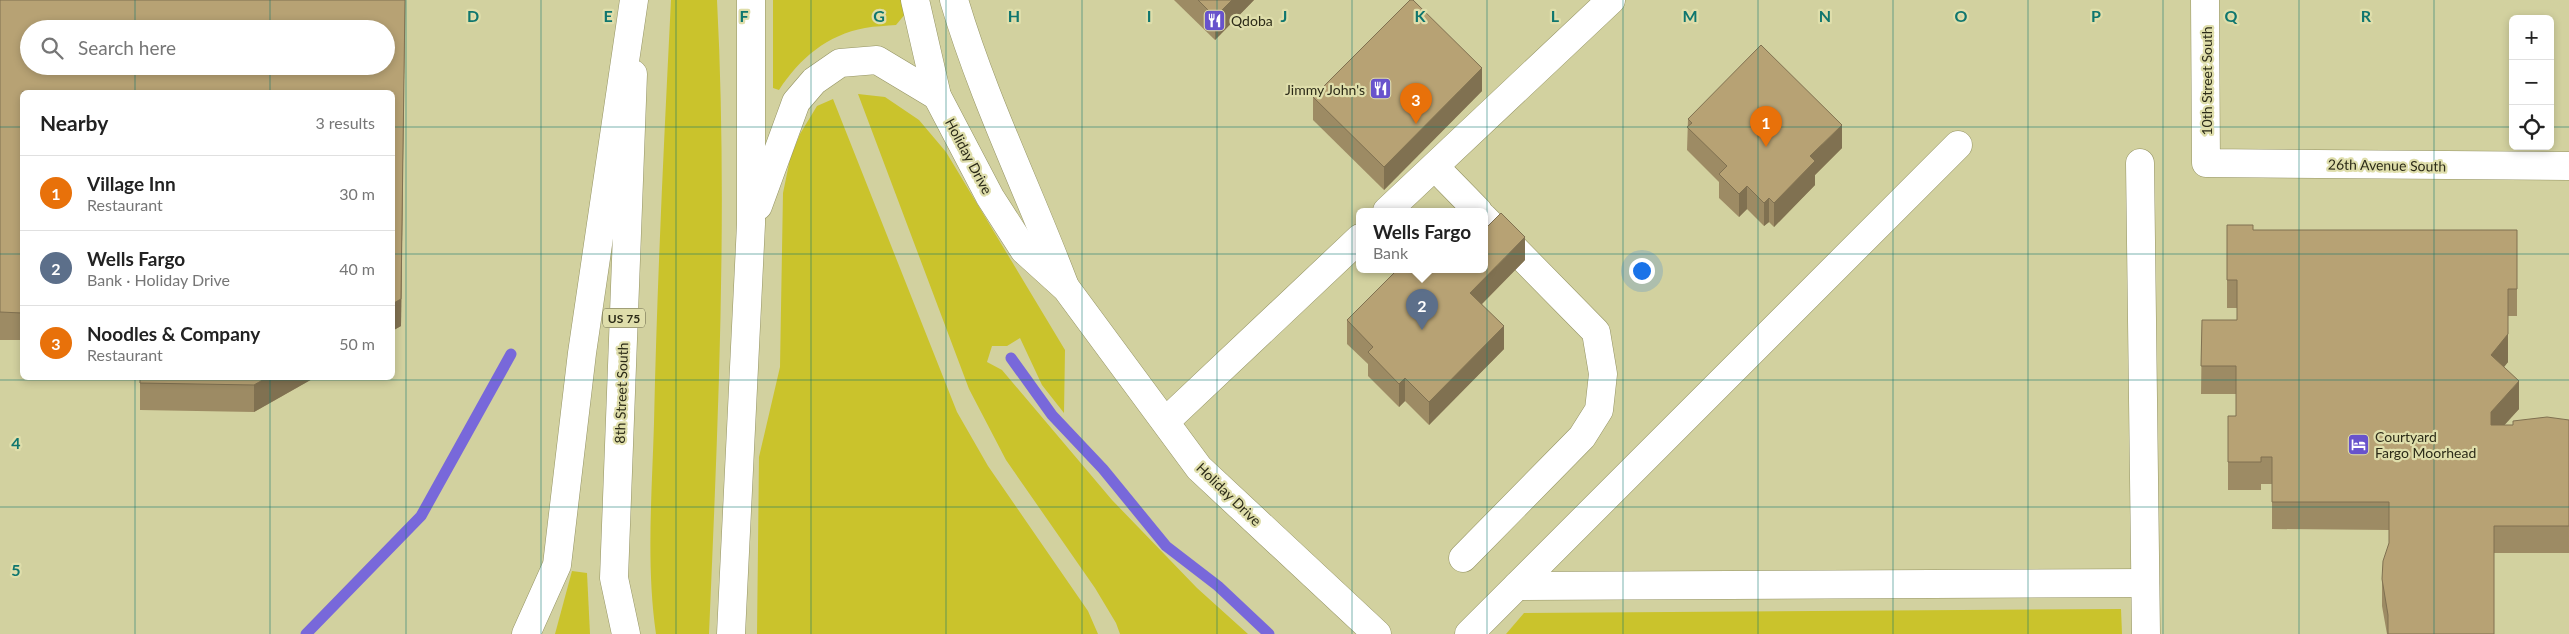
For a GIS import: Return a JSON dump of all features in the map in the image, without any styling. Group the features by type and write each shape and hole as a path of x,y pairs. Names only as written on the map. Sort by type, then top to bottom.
{"main road":[{"path":"526,634 557,566 582,353 635,0"},
{"name":"8th Street South","path":"626,634 614,578 635,0"},
{"path":"731,634 751,224 751,0"},
{"name":"Holiday Drive","path":"915,0 937,96 990,197 1024,250 1066,288 1166,421 1198,468 1377,634"},
{"name":"Holiday Drive","path":"954,0 966,39 1000,128 1039,218 1066,288"},
{"path":"1390,208 1611,0"},
{"name":"10th Street South","path":"2205,0 2206,163"},
{"path":"751,224 796,102 814,81 840,63 877,60 937,96"},
{"path":"1469,634 1958,145"},
{"path":"2140,163 2146,634"},
{"name":"26th Avenue South","path":"2206,163 2569,166"},
{"path":"1435,166 1475,208"},
{"path":"1463,558 1582,437 1599,410 1603,374 1596,332 1488,222"},
{"path":"1166,421 1356,242"},
{"path":"1517,586 2145,584"}],"shaded area":[{"path":"671,0 717,0 722,158 722,238 709,634 656,634 651,582 650,529 657,317"},
{"path":"773,0 902,0 906,13 896,25 869,27 851,31 827,42 805,58 779,90 773,88"},
{"path":"858,94 885,97 919,120 946,152 1065,350 1064,413 1042,385 1020,338 1007,346 992,346 987,362 1002,370 1112,500 1197,588 1248,634 1120,634 1116,623 1095,588 1006,460 969,389"},
{"path":"833,99 957,412 988,466 1088,611 1098,634 757,634 759,457 780,367 783,193 790,159 800,134 817,106"},
{"path":"572,571 587,573 590,634 555,634"},
{"path":"2121,609 2122,634 1506,634 1524,613"}],"building":[{"path":"0,0 405,0 401,299 395,302 395,90 20,90 20,313 0,312"},
{"path":"1198,0 1232,0 1215,17"},
{"path":"1410,0 1413,0 1482,68 1384,167 1313,97"},
{"path":"1761,45 1842,125 1810,156 1815,161 1774,203 1769,198 1764,203 1747,186 1739,194 1719,174 1727,166 1687,127 1692,123 1688,119"},
{"path":"1501,213 1525,237 1470,293 1504,326 1429,402 1405,378 1399,384 1368,352 1373,347 1347,320 1394,273 1488,273 1488,226"},
{"name":"Courtyard Fargo Moorhead","path":"2227,225 2253,225 2253,230 2517,230 2517,289 2508,289 2508,334 2491,355 2519,381 2491,412 2491,425 2513,425 2513,421 2547,417 2569,420 2569,526 2494,526 2494,634 2388,634 2388,615 2382,579 2383,561 2389,543 2389,502 2272,502 2272,457 2261,457 2261,462 2228,462 2228,416 2236,416 2236,366 2201,366 2202,320 2237,320 2237,280 2227,280"},
{"path":"140,380 263,380 254,385 140,383"}],"waterway":[{"path":"306,634 421,516 511,354"},
{"path":"1011,358 1052,415 1103,469 1166,546 1218,586 1269,634"}],"place":[{"name":"Qdoba","path":"1215,20"},
{"name":"Jimmy John's","path":"1381,89"},
{"name":"Noodles & Company","path":"1416,124"},
{"name":"Village Inn","path":"1766,147"},
{"name":"Wells Fargo","path":"1422,330"},
{"name":"Courtyard Fargo Moorhead","path":"2359,444"}]}
